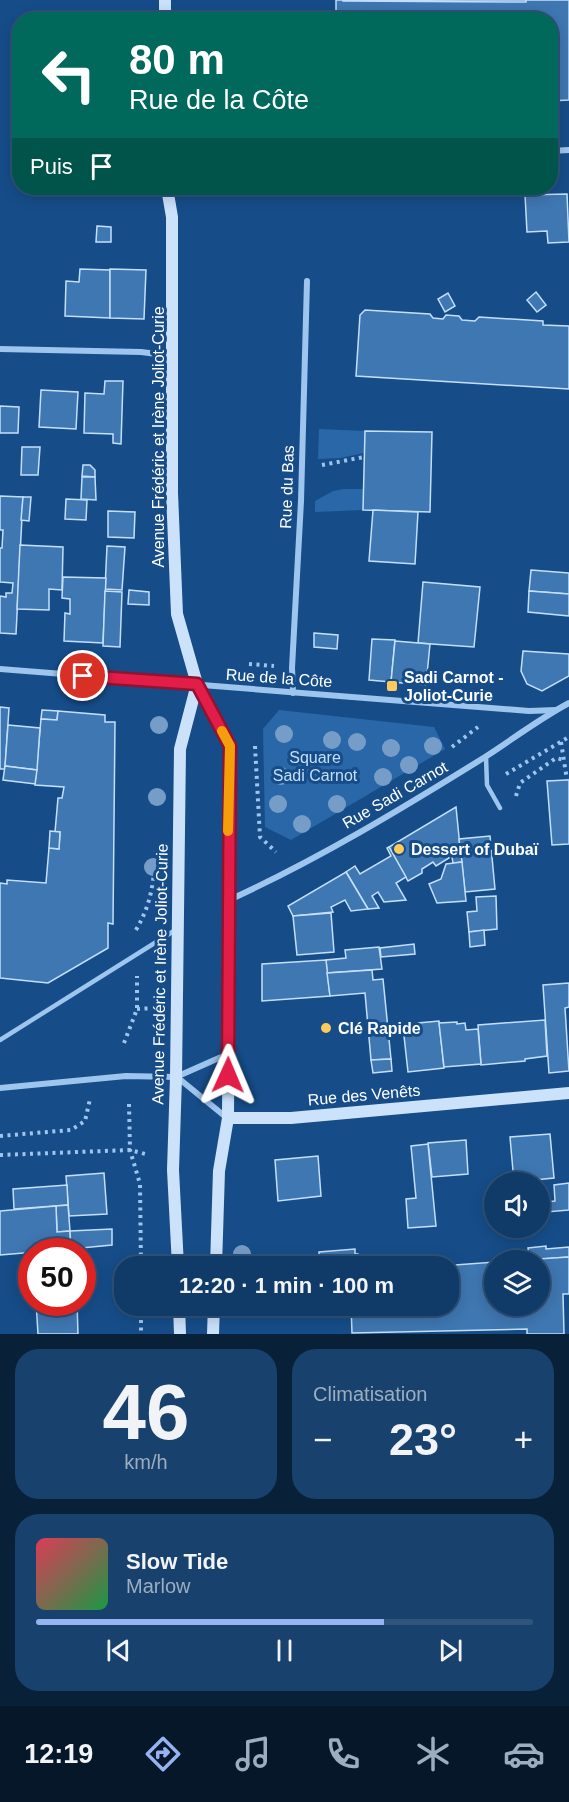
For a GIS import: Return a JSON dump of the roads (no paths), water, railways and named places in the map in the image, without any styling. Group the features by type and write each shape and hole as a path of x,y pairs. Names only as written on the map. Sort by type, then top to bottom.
{"main road":[{"name":"Avenue Frédéric et Irène Joliot-Curie","path":"168,195 172,217 172,493 177,614 197,684 230,746 228,1118 219,1172 216,1256"},
{"name":"Avenue Frédéric et Irène Joliot-Curie","path":"177,1256 173,1170 180,749 197,684"},
{"name":"Rue des Venêts","path":"228,1118 291,1118 569,1093"},
{"path":"179,1316 180,1334"},
{"path":"213,1334 214,1316"}],"street":[{"name":"Rue du Bas","path":"293,693 292,668 308,281"},
{"path":"0,349 141,352 173,356"},
{"name":"Rue de la Côte","path":"0,669 529,711 556,710"},
{"name":"Rue Sadi Carnot","path":"229,900 275,878 395,811 486,757 569,703"},
{"path":"0,1088 126,1076 176,1077 228,1053"},
{"path":"176,1077 228,1118"}],"lane":[{"path":"486,757 487,785 501,808"},
{"path":"0,1040 177,929"}],"place":[{"name":"Sadi Carnot - Joliot-Curie","path":"392,686"},
{"name":"Dessert of Dubaï","path":"399,849"},
{"name":"Clé Rapide","path":"326,1028"}],"park label":[{"name":"Square Sadi Carnot","path":"315,766"}]}
